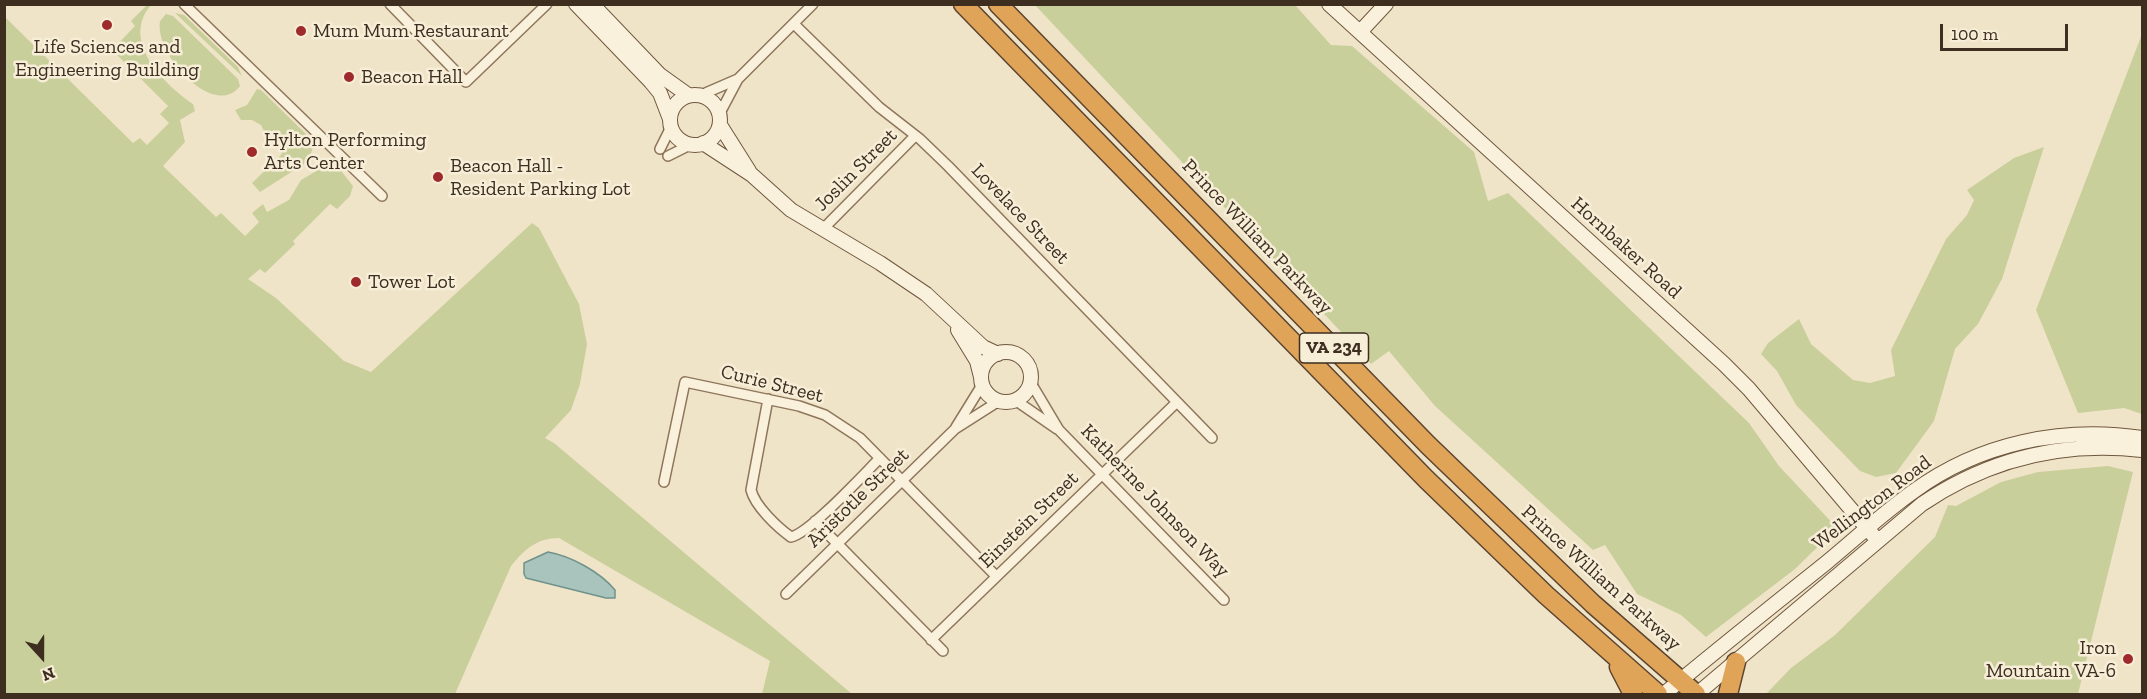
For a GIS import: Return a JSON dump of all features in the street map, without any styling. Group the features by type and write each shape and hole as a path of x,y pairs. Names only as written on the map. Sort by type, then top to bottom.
{"highway":[{"name":"VA 234","path":"963,4 1426,479 1609,652 1658,694"},
{"name":"Prince William Parkway","path":"998,4 1436,453 1593,604 1697,694"},
{"path":"1609,652 1626,678 1633,694"},
{"path":"1728,694 1736,662"}],"main road":[{"path":"576,4 660,93 670,123 681,141 698,144 752,175 791,210 926,294 983,347 998,354"},
{"path":"592,4 660,75 694,95 711,100 752,175"},
{"name":"Hornbaker Road","path":"1329,4 1741,380 1878,541"},
{"path":"1360,32 1386,4"},
{"path":"670,123 675,104 694,95"},
{"path":"698,144 714,137 720,119"},
{"path":"951,318 976,361 982,381 992,398 999,401 1015,400 1022,396 1030,383 1029,366 1024,359 1009,352 998,354 987,362 982,381"},
{"name":"Wellington Road","path":"1664,694 1866,529 1930,480 1968,459 2007,445 2082,434 2142,438"},
{"name":"Wellington Road","path":"1697,694 1878,541 1942,491 2010,460 2078,447 2142,450"}],"street":[{"path":"184,4 382,196"},
{"path":"390,4 466,82 548,4"},
{"path":"720,119 738,79 813,4"},
{"name":"Lovelace Street","path":"794,24 879,107 915,135 1212,438"},
{"path":"694,95 738,79"},
{"path":"660,149 670,123"},
{"name":"Joslin Street","path":"823,229 915,135"},
{"path":"668,156 698,144"},
{"name":"Aristotle Street","path":"955,429 982,381"},
{"name":"Curie Street","path":"664,482 685,382 768,399 825,415 860,438 996,576"},
{"name":"Katherine Johnson Way","path":"1030,383 1059,430"},
{"path":"768,399 753,471 753,497 791,537 815,521 880,459"},
{"name":"Katherine Johnson Way","path":"1015,400 1059,430 1224,600"},
{"name":"Aristotle Street","path":"786,594 955,429 999,401"},
{"name":"Einstein Street","path":"931,640 1177,402"},
{"path":"815,521 943,651"}],"green space":[{"path":"147,5 151,5 143,19 140,33 143,47 159,73 193,104 195,111 180,120 185,142 163,166 216,217 221,213 245,236 259,222 252,213 263,204 267,212 289,200 301,180 323,167 338,167 353,186 350,196 337,209 330,204 293,241 295,244 265,273 260,269 248,279 276,298 344,361 371,372 532,223 539,228 579,304 587,344 580,384 571,410 545,438 554,443 852,694 762,694 770,661 559,538 538,542 521,554 511,566 455,694 5,694 5,17 133,143 140,138 147,145 169,123 160,114 168,106 112,50 135,26 131,21"},
{"path":"1035,5 1295,5 1331,45 1352,46 1474,152 1488,201 1508,193 1749,423 1779,466 1837,528 1795,569 1706,637 1681,615 1637,594 1605,545 1593,550 1435,406 1389,351 1371,364"},
{"path":"175,13 184,15 238,67 242,76"},
{"path":"166,14 173,16 238,79 240,86 229,94 216,95 188,79 166,50 161,35 160,21"},
{"path":"2142,34 2142,414 2124,408 2078,413 2036,310"},
{"path":"257,89 261,90 309,137 313,147 309,159 304,164 260,192 252,183 282,154 266,135 261,125 252,120 241,120 235,110 247,105"},
{"path":"2044,147 2002,279 1978,324 1955,349 1934,421 1896,473 1876,477 1860,471 1796,405 1777,371 1761,354 1768,343 1799,319 1811,344 1853,380 1870,383 1895,376 1891,350 1946,239 1967,215 1974,200 1967,190 2014,158"},
{"path":"2108,466 2133,472 2078,694 1766,694 1791,668 1835,635 1935,537 1948,505 1956,506 2001,482 2038,472"}],"water":[{"path":"548,552 566,557 593,571 615,590 615,598 606,598 526,578 524,563"}],"place":[{"name":"Life Sciences and Engineering Building","path":"107,25"},
{"name":"Mum Mum Restaurant","path":"301,31"},
{"name":"Beacon Hall","path":"349,77"},
{"name":"Hylton Performing Arts Center","path":"252,152"},
{"name":"Beacon Hall - Resident Parking Lot","path":"438,177"},
{"name":"Tower Lot","path":"356,282"},
{"name":"Iron Mountain VA-6","path":"2128,659"}]}
